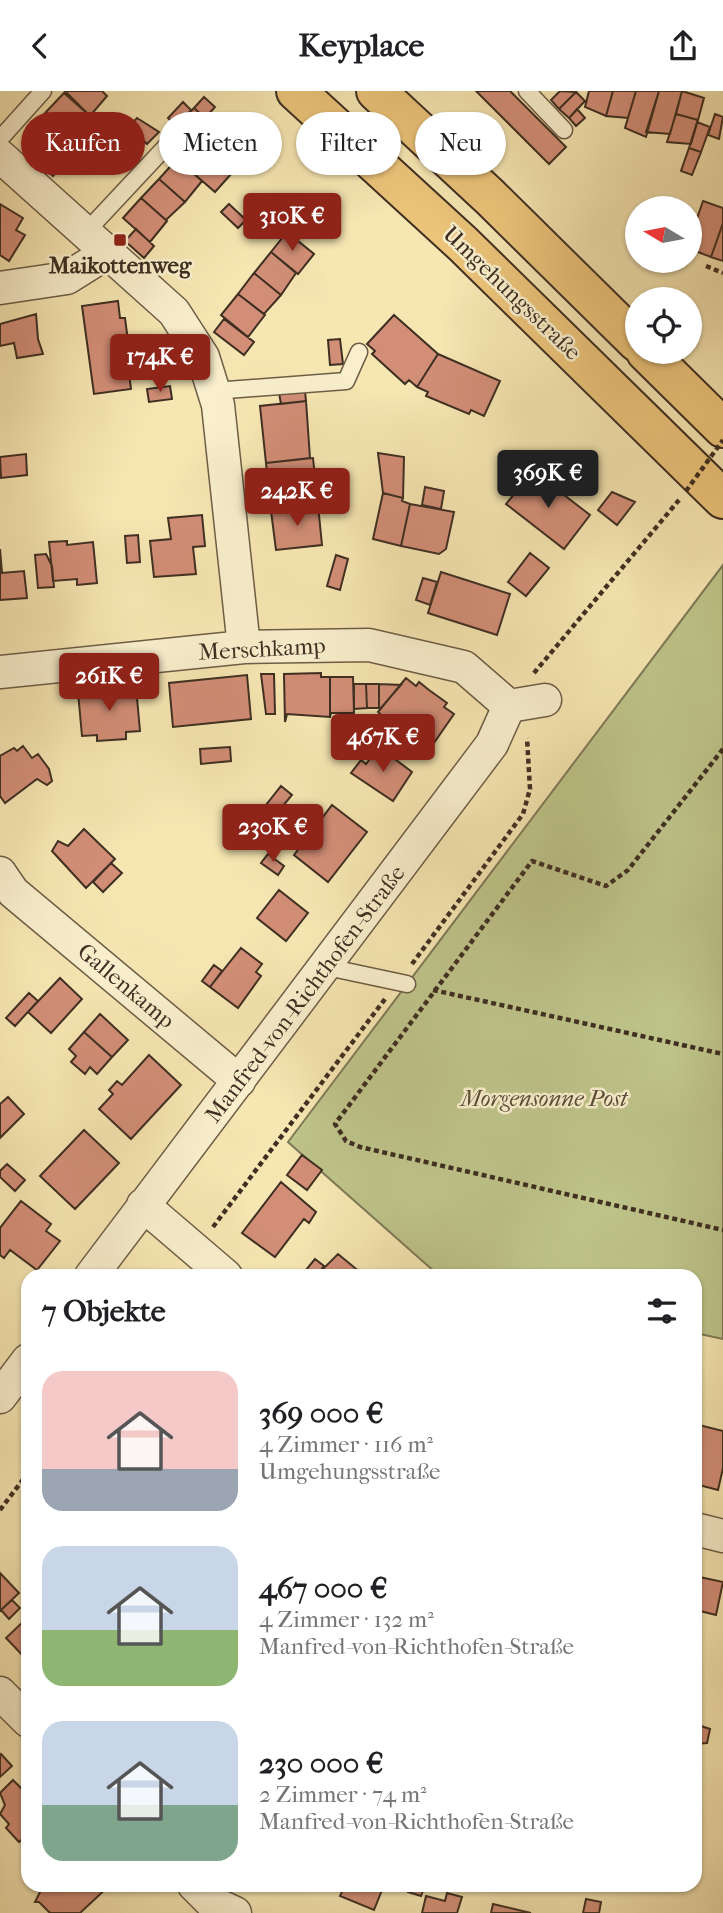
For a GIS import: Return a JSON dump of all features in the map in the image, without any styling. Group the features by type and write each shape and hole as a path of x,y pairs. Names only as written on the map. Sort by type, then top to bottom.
{"highway":[{"name":"Umgehungsstraße","path":"296,91 463,244 723,499"},
{"path":"376,91 490,197 625,330"},
{"path":"658,364 723,428"}],"street":[{"path":"0,156 174,312 203,357 218,405 244,647"},
{"path":"0,288 67,278 96,243"},
{"name":"Merschkamp","path":"0,671 244,647 369,645 464,667 509,706"},
{"path":"509,706 545,700"},
{"name":"Manfred-von-Richthofen-Straße","path":"96,1269 327,967 492,744 509,706"},
{"name":"Gallenkamp","path":"4,890 239,1081"},
{"path":"144,1205 218,1269"},
{"path":"0,1397 21,1369"},
{"path":"702,1531 723,1536"},
{"path":"0,1693 21,1714"},
{"path":"201,1892 211,1902 235,1913"}],"lane":[{"path":"0,139 43,91"},
{"path":"527,91 564,130"},
{"path":"96,243 159,157"},
{"path":"214,391 346,381 359,352"},
{"path":"327,967 407,984"}],"path":[{"path":"706,266 723,273"},
{"path":"549,655 686,491 723,440"},
{"path":"723,750 628,870 606,886 532,861 335,1124 346,1141 360,1147 723,1230"},
{"path":"407,984 723,1054"},
{"path":"0,1510 21,1482"}],"green space":[{"name":"Morgensonne Post","path":"723,565 723,1339 702,1334 702,1269 431,1269 288,1142"}],"building":[{"path":"65,91 102,91 107,96 93,112 86,112"},
{"path":"476,91 510,91 566,147 549,164 506,121 506,112 497,112"},
{"path":"560,91 576,92 559,109 551,100"},
{"path":"589,91 613,91 606,116 585,107"},
{"path":"613,91 636,91 628,118 606,116"},
{"path":"636,91 659,91 646,137 625,128"},
{"path":"659,91 682,91 670,134 646,132"},
{"path":"682,91 704,98 698,120 676,114"},
{"path":"576,92 585,101 569,118 559,109"},
{"path":"64,93 85,112 46,112"},
{"path":"204,97 215,107 210,112 198,112 194,108"},
{"path":"183,102 191,110 189,112 174,112"},
{"path":"577,109 585,118 576,126 569,118"},
{"path":"676,114 698,120 691,144 667,142"},
{"path":"715,114 723,117 719,139 708,135"},
{"path":"697,122 710,127 701,152 689,148"},
{"path":"145,123 159,132 147,144 145,142"},
{"path":"689,148 701,152 692,175 681,171"},
{"path":"163,175 195,175 202,181 185,202 159,179"},
{"path":"195,175 230,175 215,192"},
{"path":"159,179 185,202 166,220 141,198"},
{"path":"141,198 167,221 150,242 123,218"},
{"path":"703,201 723,208 723,223 711,257 702,254"},
{"path":"0,204 23,218 16,230 25,235 9,261 0,255"},
{"path":"229,204 246,220 238,228 221,212"},
{"path":"723,223 723,261 711,257"},
{"path":"136,229 154,246 144,258 125,241"},
{"path":"287,232 314,254 298,274 271,252"},
{"path":"271,252 296,273 281,295 254,273"},
{"path":"254,273 281,295 264,314 238,294"},
{"path":"238,294 265,315 248,337 221,315"},
{"path":"118,301 120,318 125,318 132,372 129,373 131,389 94,394 82,306"},
{"path":"36,314 38,339 43,354 17,358 14,343 0,346 0,324"},
{"path":"394,315 438,354 417,387 409,380 405,384 372,354 375,351 367,344"},
{"path":"224,319 254,342 244,355 214,332"},
{"path":"340,339 343,364 330,365 328,340"},
{"path":"438,354 500,381 484,416 471,410 469,414 426,396 428,392 417,387"},
{"path":"170,386 172,399 149,402 147,389"},
{"path":"305,391 306,401 281,404 279,393"},
{"path":"306,401 310,458 266,463 260,406"},
{"path":"378,453 404,457 403,498 383,493"},
{"path":"26,454 27,475 1,478 0,457"},
{"path":"313,458 318,505 271,511 266,463"},
{"path":"533,471 590,515 564,549 506,504"},
{"path":"425,487 444,491 441,509 422,505"},
{"path":"612,492 635,502 617,525 598,510"},
{"path":"383,493 403,498 402,501 410,504 401,546 373,539"},
{"path":"410,504 454,512 446,549 439,554 401,546"},
{"path":"318,505 322,545 276,550 271,511"},
{"path":"202,515 205,546 193,547 196,574 154,577 150,541 171,539 168,518"},
{"path":"138,535 140,562 127,563 125,536"},
{"path":"67,541 67,545 93,542 97,583 77,585 77,579 53,581 49,542"},
{"path":"0,549 2,573 24,571 27,598 0,600"},
{"path":"530,553 549,568 526,596 508,582"},
{"path":"46,554 52,566 54,587 38,588 35,555"},
{"path":"336,555 348,559 340,590 327,586"},
{"path":"441,572 510,594 497,635 428,613"},
{"path":"423,578 437,582 430,605 416,600"},
{"path":"321,673 321,677 330,677 330,717 287,714 285,722 284,674"},
{"path":"261,674 274,674 275,714 266,714"},
{"path":"247,675 251,719 173,727 169,683"},
{"path":"330,677 353,677 354,713 331,713 330,717"},
{"path":"406,678 416,686 419,682 447,703 444,707 454,714 429,750 411,738 409,741 378,712"},
{"path":"354,684 366,684 367,708 354,709"},
{"path":"366,684 379,684 379,708 367,708"},
{"path":"379,684 401,685 380,709 379,708"},
{"path":"121,686 136,687 140,731 126,732 126,739 97,741 97,735 82,736 78,692"},
{"path":"23,746 32,758 38,754 49,769 52,781 47,785 37,779 5,803 0,796 0,756 14,748 17,751"},
{"path":"230,747 231,761 201,764 200,749"},
{"path":"379,747 412,772 393,801 351,773 361,760 366,764"},
{"path":"281,786 292,795 273,818 262,810"},
{"path":"332,805 367,832 328,882 294,855"},
{"path":"84,829 115,859 86,888 52,851 58,841 68,846"},
{"path":"268,854 284,866 278,875 261,863"},
{"path":"111,863 122,873 103,892 93,882"},
{"path":"279,890 308,913 286,941 257,918"},
{"path":"241,948 262,964 256,972 261,976 238,1008 210,987"},
{"path":"214,965 222,971 210,987 202,981"},
{"path":"60,978 82,999 51,1033 28,1012"},
{"path":"29,993 38,1001 15,1026 6,1018"},
{"path":"100,1014 128,1040 112,1057 84,1032"},
{"path":"84,1032 112,1057 97,1074 90,1067 85,1074 71,1062 76,1056 69,1049"},
{"path":"149,1055 181,1085 131,1139 99,1109 113,1094 109,1090 117,1081 122,1085"},
{"path":"8,1097 24,1114 0,1138 0,1104"},
{"path":"84,1130 119,1163 75,1209 40,1176"},
{"path":"302,1155 322,1170 307,1190 287,1175"},
{"path":"7,1164 25,1180 15,1191 0,1177 0,1171"},
{"path":"281,1182 316,1212 309,1223 304,1219 275,1257 242,1233"},
{"path":"21,1201 51,1224 46,1231 60,1241 36,1269 10,1250 4,1258 0,1255 0,1228"},
{"path":"338,1254 356,1269 323,1269"},
{"path":"315,1259 324,1266 322,1269 307,1269"},
{"path":"702,1426 723,1431 723,1468 718,1490 702,1486"},
{"path":"0,1573 19,1593 0,1611"},
{"path":"702,1578 723,1582 716,1615 702,1612"},
{"path":"12,1600 20,1608 9,1619 1,1610"},
{"path":"21,1624 21,1654 6,1638"},
{"path":"702,1726 710,1729 707,1743 702,1743"},
{"path":"0,1755 12,1766 0,1777"},
{"path":"13,1780 21,1788 19,1842 6,1828 9,1824 0,1814 5,1805 0,1793"},
{"path":"40,1892 102,1892 80,1913 50,1913 39,1902 35,1902"},
{"path":"342,1892 381,1892 374,1910 340,1896"},
{"path":"447,1893 462,1897 457,1913 422,1913 426,1896 445,1901"},
{"path":"586,1899 601,1902 599,1913 583,1913"},
{"path":"493,1904 531,1913 491,1913"}],"place":[{"name":"Maikottenweg","path":"120,240"}]}
